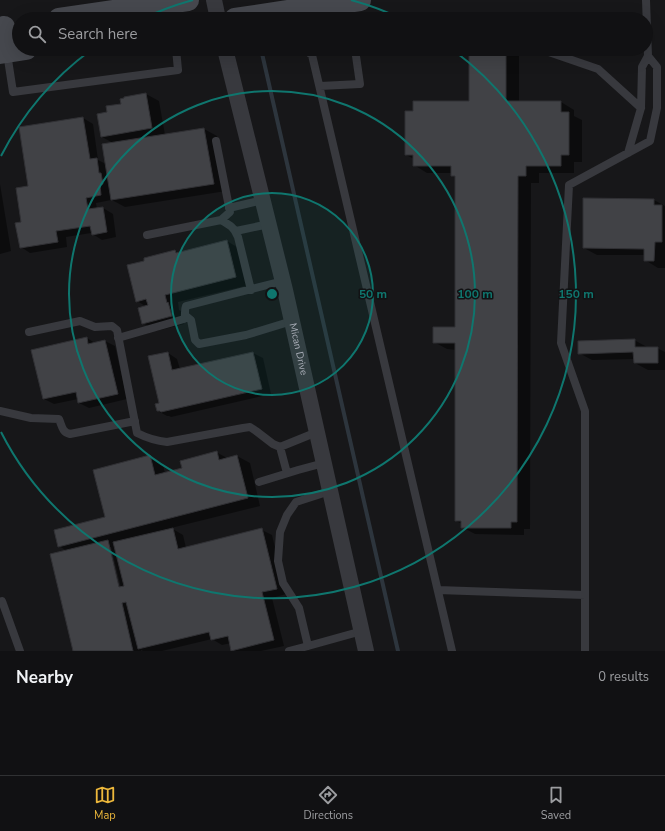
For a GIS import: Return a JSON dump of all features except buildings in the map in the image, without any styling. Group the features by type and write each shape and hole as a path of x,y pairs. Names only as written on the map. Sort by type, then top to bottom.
{"main road":[{"path":"107,12 188,0"},
{"path":"306,12 360,0"},
{"path":"8,26 11,51"}],"street":[{"path":"214,0 217,12"},
{"name":"Mican Drive","path":"227,56 283,282 366,651"}],"lane":[{"path":"646,0 646,12"},
{"path":"11,51 13,92 178,70 177,56"},
{"path":"316,56 320,86 452,651"},
{"path":"320,86 360,84 356,56"},
{"path":"560,56 598,69 641,108"},
{"path":"585,651 585,411 561,343 569,185 628,153 650,141 657,108 657,74 656,67 648,56 642,67 641,108 628,153"},
{"path":"147,235 221,220 230,212 216,141"},
{"path":"229,208 263,200"},
{"path":"221,220 231,225 236,231 251,290"},
{"path":"236,231 269,224"},
{"path":"283,282 186,306 184,310 186,316 191,320 195,340 199,344 246,335 292,321"},
{"path":"118,338 184,319 186,316"},
{"path":"29,332 80,321 95,327 112,326 117,330 137,433 145,437 167,442 250,427 272,444 280,446 317,432"},
{"path":"0,411 31,418 60,419 63,430 70,434 135,421"},
{"path":"280,446 287,474"},
{"path":"259,482 324,463"},
{"path":"308,646 299,608 283,583 278,561 280,532 287,516 296,502 330,491"},
{"path":"438,590 585,595"},
{"path":"2,601 20,651"},
{"path":"289,651 362,631"}],"waterway":[{"path":"263,56 398,651"}]}
